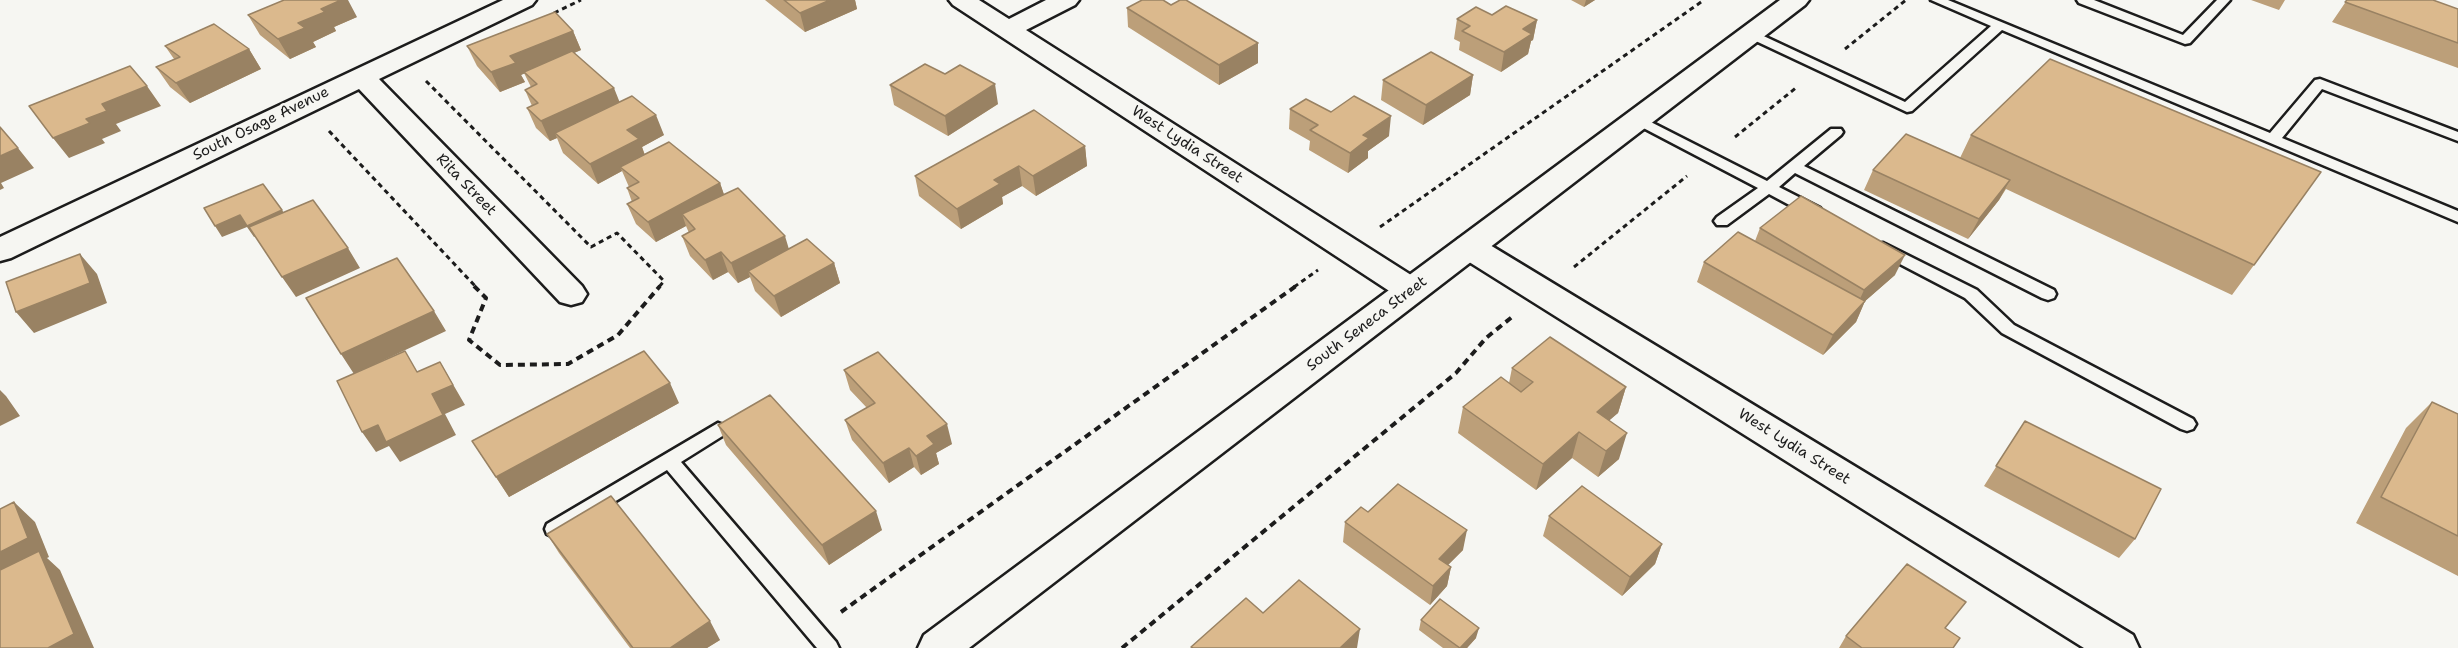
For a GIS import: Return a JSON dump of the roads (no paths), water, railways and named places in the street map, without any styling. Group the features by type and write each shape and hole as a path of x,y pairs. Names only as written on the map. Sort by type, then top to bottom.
{"street":[{"name":"South Osage Avenue","path":"0,249 523,0"},
{"name":"West Lydia Street","path":"962,0 1411,290"},
{"path":"1008,29 1066,0"},
{"name":"South Seneca Street","path":"938,648 1796,0"},
{"name":"Rita Street","path":"361,76 572,294"},
{"name":"West Lydia Street","path":"1469,247 2119,648"}],"lane":[{"path":"1937,0 2458,217"},
{"path":"2083,0 2185,40 2224,0"},
{"path":"1750,35 1907,108 2000,26"},
{"path":"2272,140 2320,83 2458,137"},
{"path":"1637,119 1829,220"},
{"path":"1722,221 1768,188 1836,132"},
{"path":"1794,167 2048,294"},
{"path":"1870,241 1971,294 2008,329 2187,424"},
{"path":"554,529 718,430"},
{"path":"669,460 830,648"}]}
